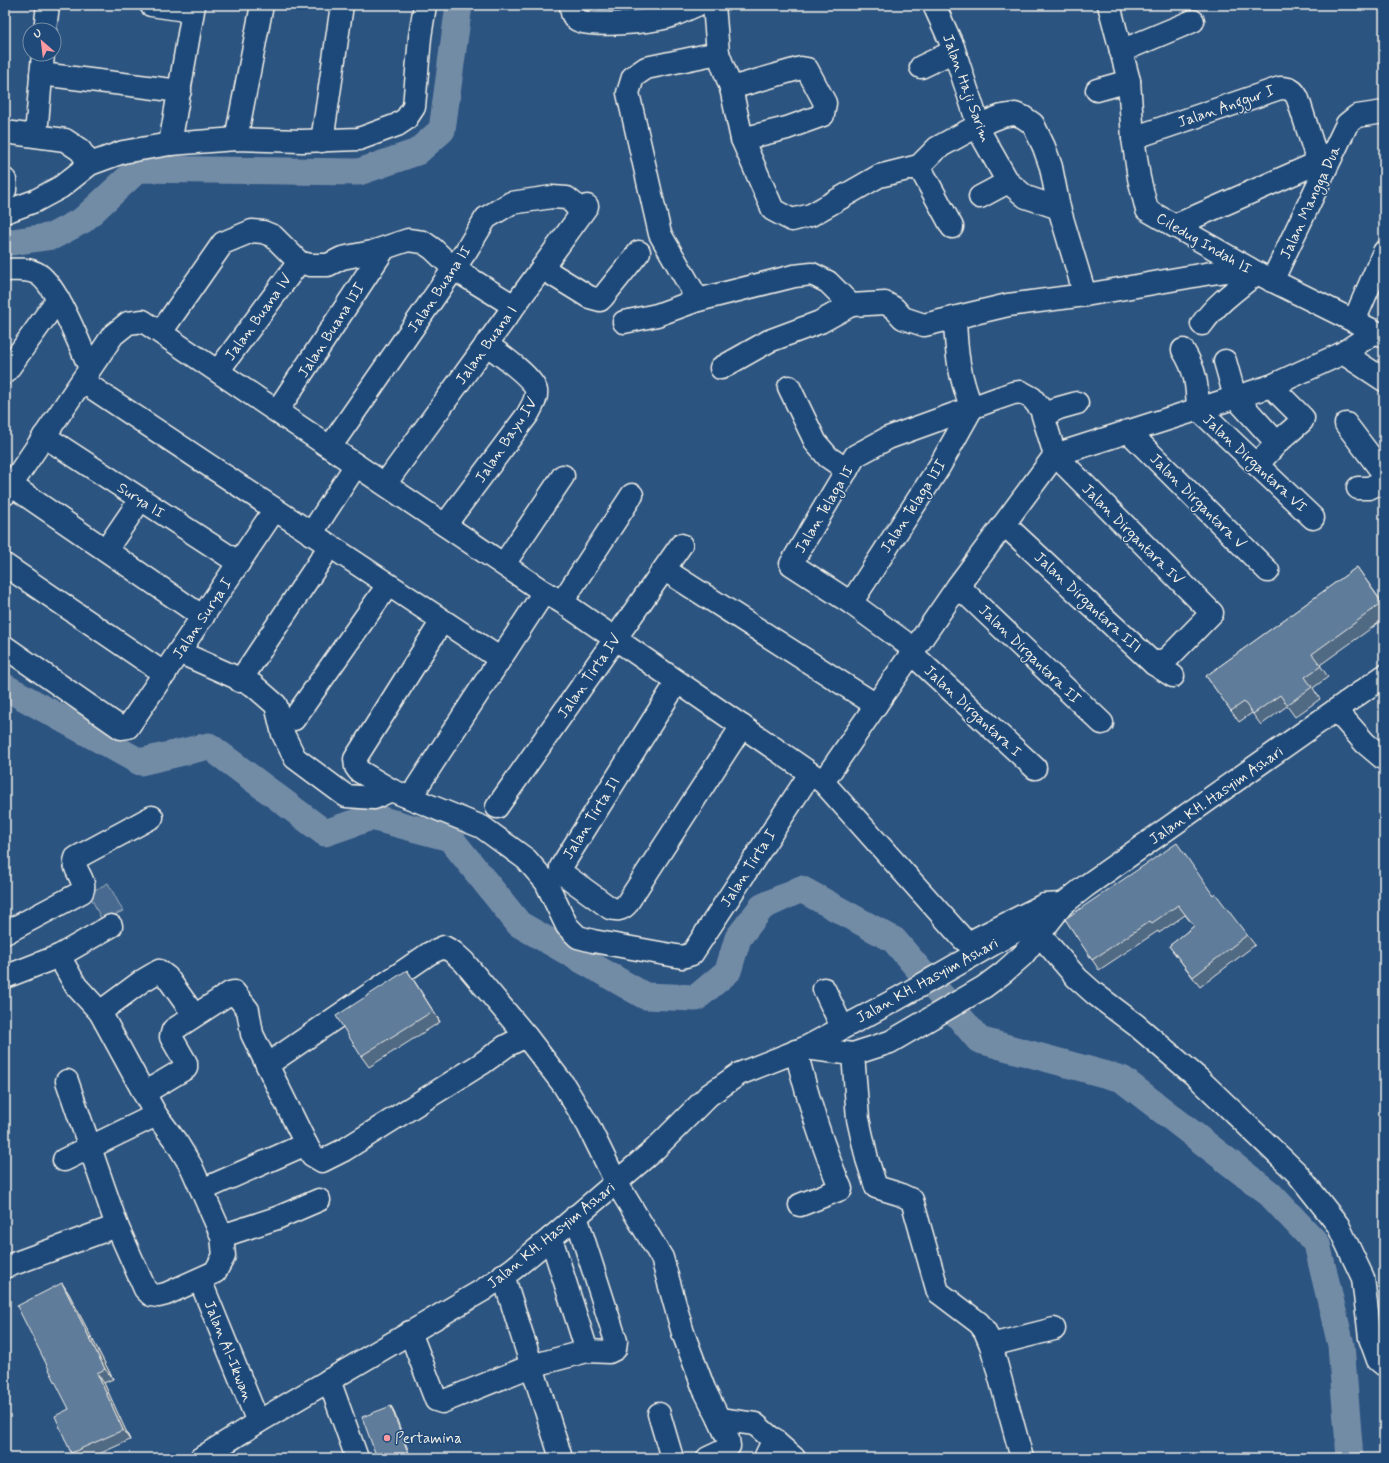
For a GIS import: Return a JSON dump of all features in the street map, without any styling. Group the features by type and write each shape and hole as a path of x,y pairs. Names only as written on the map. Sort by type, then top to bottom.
{"street":[{"path":"46,22 48,5"},
{"path":"151,5 193,8 170,144"},
{"path":"236,139 262,5"},
{"path":"322,140 342,5"},
{"path":"5,212 35,201 61,187 90,164 123,152 170,144 236,139 359,139 397,125 406,119 414,107 420,37 425,5"},
{"path":"571,5 572,14 576,19 582,22 607,25 667,17 697,5"},
{"path":"714,5 718,53 731,88 742,139 773,210 792,220 811,215 879,176 919,166 937,148 979,125 1002,116 1015,114 1023,117 1033,124 1044,147 1051,166 1059,208 1085,295"},
{"name":"Jalan Haji Sarim","path":"934,5 953,47 982,136 1008,182 1026,197 1059,208"},
{"name":"Ciledug Indah II","path":"1109,5 1129,81 1133,138 1139,178 1147,210 1259,274 1380,334"},
{"path":"1121,51 1193,21"},
{"path":"921,67 946,55 953,47"},
{"path":"698,300 660,234 628,94 633,78 646,68 718,53"},
{"path":"36,135 42,64 180,91"},
{"path":"731,88 801,68 807,69 825,103 823,115 787,128 742,139"},
{"path":"1097,90 1129,81"},
{"name":"Jalan Anggur I","path":"1133,138 1280,88 1289,88 1295,93 1298,99 1324,160"},
{"name":"Jalan Mangga Dua","path":"1259,274 1324,160 1347,124 1357,116 1384,112"},
{"path":"5,132 65,140 80,150 90,164"},
{"path":"1174,226 1324,160"},
{"path":"919,166 952,228"},
{"path":"5,180 5,190"},
{"path":"980,197 1008,182"},
{"name":"Jalan Buana II","path":"330,447 454,269 486,218 511,203 552,197 567,198 584,209"},
{"name":"Jalan Buana I","path":"385,484 584,209"},
{"path":"161,332 223,243 252,231 263,232 273,236 299,262 310,265 328,265 342,258 384,249 408,240 423,242 433,248 454,269 514,306"},
{"name":"Jalan Buana III","path":"277,411 384,249"},
{"path":"542,268 589,297 600,300 604,297 639,252"},
{"path":"1354,321 1384,252"},
{"name":"Jalan Buana IV","path":"218,371 299,262"},
{"path":"5,270 22,269 36,273 53,289 86,375 311,534 499,658"},
{"path":"721,368 769,342 820,322 851,305 885,303 894,308 903,318 924,324 1008,305 1085,295 1211,273 1259,274"},
{"path":"624,322 657,315 698,300 794,276 812,274 828,282 851,305"},
{"path":"1202,324 1213,309 1224,299 1259,274"},
{"path":"5,373 58,299"},
{"path":"955,318 960,376 972,408"},
{"path":"203,617 106,550 8,489 113,335 128,323 144,321 161,332 544,592 562,602 817,778 964,940 970,942 1044,905 1077,978 1095,994 1148,1034 1198,1078 1297,1173 1338,1225 1362,1278 1370,1338 1378,1360 1384,1365"},
{"path":"1055,455 1271,386 1343,353 1380,334"},
{"name":"Jalan Bayu IV","path":"445,525 528,414 536,400 536,391 532,382 486,344"},
{"path":"1183,350 1192,365 1196,380 1198,409"},
{"path":"1343,353 1384,380"},
{"path":"1225,361 1235,397 1277,443"},
{"path":"789,386 816,443 828,458 847,470"},
{"path":"1257,465 1277,443 1302,421 1303,418 1271,386"},
{"name":"Jalan Telaga II","path":"913,651 851,603 791,564 855,456 888,438 1013,393 1021,392 1032,398 1044,415 1055,455"},
{"path":"1044,415 1077,402"},
{"name":"Jalan Telaga III","path":"851,603 939,467 972,408"},
{"name":"Jalan Dirgantara VI","path":"1198,409 1313,518"},
{"path":"1346,424 1384,474"},
{"name":"Jalan Dirgantara V","path":"1128,431 1268,572"},
{"name":"Surya II","path":"44,436 140,500 239,563"},
{"name":"Jalan Tirta I","path":"391,790 482,827 526,859 546,882 567,926 578,936 594,941 682,957 692,954 817,778 876,705 958,586 1005,525 1055,455"},
{"name":"Jalan Dirgantara IV","path":"1055,455 1212,613 1168,658 1154,664"},
{"path":"311,534 356,465"},
{"path":"504,564 563,476"},
{"path":"1358,488 1368,488 1384,481"},
{"path":"562,602 632,495"},
{"path":"106,550 140,500"},
{"name":"Jalan Surya I","path":"5,647 121,728 128,727 275,509"},
{"name":"Jalan Dirgantara III","path":"1005,525 1154,664 1173,676"},
{"name":"Jalan Tirta IV","path":"497,807 681,545"},
{"path":"240,681 330,546"},
{"path":"5,565 165,674"},
{"path":"664,570 876,705"},
{"path":"294,719 388,585"},
{"name":"Jalan Dirgantara II","path":"958,586 1102,723"},
{"path":"417,787 499,658 544,592"},
{"path":"391,790 359,771 354,763 355,759 442,621"},
{"name":"Jalan Dirgantara I","path":"913,651 1035,768"},
{"path":"179,652 240,681 252,685 276,704 283,734 295,758 346,796 374,798 391,790"},
{"name":"Jalan KH. Hasyim Ashari","path":"801,1050 852,1054 890,1042 984,987 1023,955 1051,918 1086,886 1384,676"},
{"name":"Jalan Tirta II","path":"677,682 561,867 562,872 566,876 610,908 615,910 622,909 626,905 742,726"},
{"path":"1336,710 1365,743 1384,759"},
{"path":"5,933 82,892 84,885 75,866 76,858 152,817"},
{"name":"Jalan KH. Hasyim Ashari","path":"202,1458 258,1422 483,1290 550,1238 654,1150 708,1095 739,1074 801,1050 972,957 1021,928 1051,918"},
{"path":"5,976 59,956 111,926"},
{"path":"267,1065 430,953 444,948 453,952 464,962 564,1084 588,1125 616,1182 662,1258 683,1333 704,1389 728,1439 729,1446 725,1450 708,1458"},
{"path":"59,956 76,986 100,1012 156,1115 192,1166 222,1236 224,1248 222,1262 215,1272 200,1280 158,1296 151,1295 145,1289 117,1226 67,1081"},
{"path":"100,1012 142,981 159,972 167,976 194,1016"},
{"path":"824,989 842,1027"},
{"path":"144,1093 186,1068 186,1062 171,1036 171,1032 230,993 234,992 248,1010 252,1034 306,1144 315,1158 322,1161 326,1160 455,1081 506,1046 526,1036"},
{"path":"800,1204 841,1189 824,1152 809,1102 801,1050"},
{"path":"852,1054 858,1119 867,1159 876,1187 899,1194 912,1200 938,1292 979,1323 991,1345 1022,1458"},
{"path":"64,1160 156,1115"},
{"path":"202,1190 306,1144"},
{"path":"222,1236 277,1218 319,1200"},
{"path":"410,1332 438,1402 442,1402 472,1391 531,1366 587,1351 609,1352 615,1349 616,1341 576,1216"},
{"path":"5,1267 117,1226"},
{"path":"550,1238 587,1351"},
{"path":"503,1275 561,1458"},
{"name":"Jalan Al-Ikwan","path":"200,1280 258,1422"},
{"path":"991,1345 1054,1329"},
{"path":"329,1380 357,1458"},
{"path":"659,1414 672,1458"},
{"path":"719,1418 755,1424 769,1449 794,1458"}],"shaded area":[{"path":"108,883 123,911 102,921 89,893"}],"building":[{"path":"1357,567 1382,603 1312,654 1321,666 1305,677 1312,687 1287,705 1280,695 1253,714 1244,702 1231,711 1206,676"},
{"path":"1177,843 1213,895 1215,893 1247,935 1193,977 1169,946 1194,926 1178,905 1152,923 1150,921 1092,960 1065,919"},
{"path":"407,970 433,1011 361,1056 336,1016"},
{"path":"62,1283 105,1369 97,1373 123,1430 71,1453 55,1416 69,1409 17,1306"},
{"name":"Pertamina","path":"391,1406 410,1458 377,1458 362,1417"}],"waterway":[{"path":"5,243 53,236 83,220 138,169 359,172 417,152 442,130 459,5"},
{"path":"5,687 140,762 209,746 325,833 371,817 450,838 519,924 645,996 696,998 728,971 738,938 762,907 801,889 894,940 979,1040 1122,1079 1270,1194 1317,1244 1341,1345 1350,1458"}],"place":[{"name":"Pertamina","path":"387,1438"}]}
